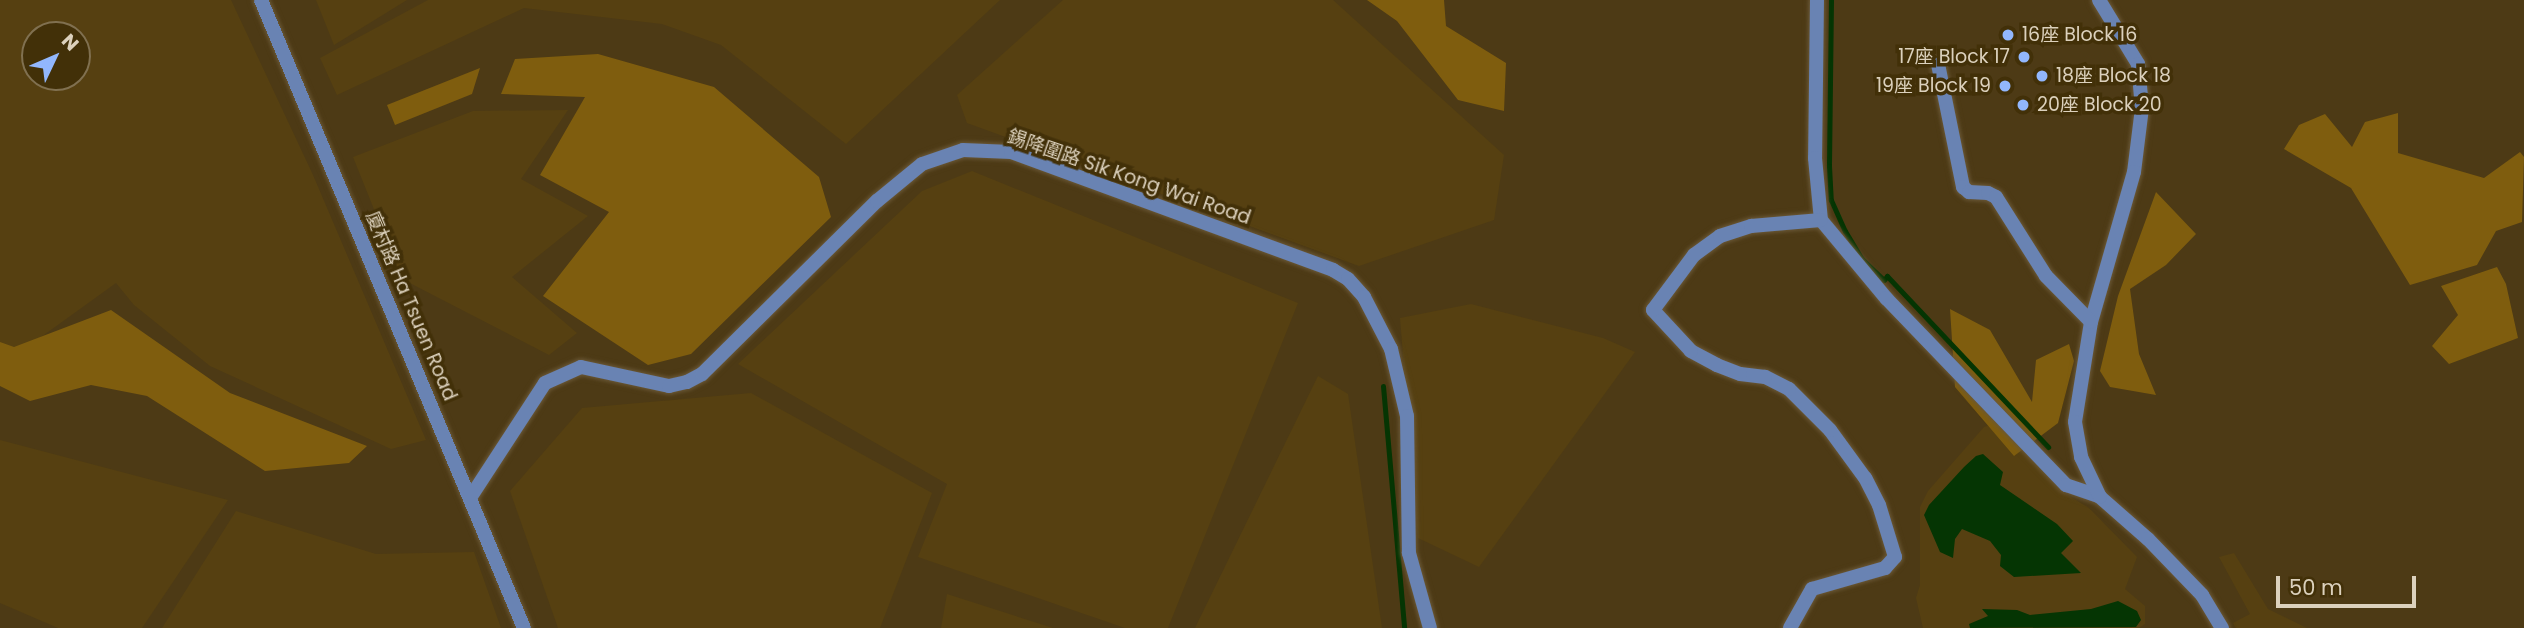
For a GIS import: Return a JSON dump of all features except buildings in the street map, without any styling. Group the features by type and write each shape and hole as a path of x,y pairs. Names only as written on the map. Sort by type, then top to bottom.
{"street":[{"name":"廈村路 Ha Tsuen Road","path":"261,0 524,628"},
{"path":"1817,0 1815,158 1821,220 1886,298 2066,485 2100,497"},
{"path":"2099,0 2138,64 2142,108 2134,172 2091,322 2075,422 2081,457 2100,497 2180,570 2202,595 2222,628"},
{"path":"1938,64 1963,187 1969,192 1989,193 1996,197 2046,276 2091,322"},
{"name":"錫降圍路 Sik Kong Wai Road","path":"470,498 545,383 581,366 669,386 687,382 702,374 877,201 922,164 963,150 1011,152 1333,270 1348,279 1364,297 1391,349 1407,416 1409,553 1430,628"},
{"path":"1790,628 1812,589 1885,568 1895,557 1879,505 1865,478 1830,430 1789,389 1765,377 1740,374 1691,351 1653,310 1694,255 1720,236 1751,226 1821,220"}],"shaded area":[{"path":"0,0 231,0 313,175 426,440 391,449 210,366 134,305 116,283 5,363 0,360"},
{"path":"316,0 407,0 334,45"},
{"path":"428,0 1000,0 846,144 721,45 662,24 524,8 337,95 320,58"},
{"path":"1063,0 1333,0 1504,155 1494,220 1359,266 967,123 957,95"},
{"path":"1367,0 1444,0 1446,26 1506,63 1504,111 1458,100 1397,21"},
{"path":"598,54 714,87 819,177 831,217 691,354 648,365 543,296 609,212 540,175 585,97 501,94 515,59"},
{"path":"480,68 472,94 395,125 387,105"},
{"path":"568,110 521,179 588,216 512,277 577,333 549,355 402,279 353,157 473,111"},
{"path":"2398,113 2398,153 2484,178 2520,152 2524,157 2522,222 2496,231 2477,265 2410,285 2351,188 2284,149 2299,125 2325,114 2352,147 2365,122"},
{"path":"972,171 1298,303 1168,628 1125,628 918,557 947,484 738,364 922,191"},
{"path":"2156,192 2196,234 2166,265 2130,289 2139,354 2156,395 2110,387 2100,371 2118,296"},
{"path":"2497,267 2506,284 2518,338 2449,364 2432,346 2458,315 2441,286"},
{"path":"1471,304 1603,338 1635,352 1479,567 1418,538 1400,318"},
{"path":"1950,309 1990,330 2032,402 2036,360 2069,344 2074,361 2058,423 2014,456 1955,387"},
{"path":"111,310 230,393 367,446 349,463 265,471 147,396 91,385 30,401 0,386 0,342 14,347"},
{"path":"1318,376 1348,394 1382,628 1195,628"},
{"path":"751,393 932,493 880,628 558,628 510,491 582,408"},
{"path":"1999,425 2064,493 2089,508 2137,557 2125,589 2145,606 2145,624 2139,628 1923,628 1916,598 1920,585 1920,507 1928,491 1984,427"},
{"path":"0,440 228,500 142,628 58,628 0,603"},
{"path":"1983,454 2003,472 2000,485 2057,524 2073,541 2061,553 2081,573 2014,577 2000,566 2001,555 1990,541 1962,529 1955,539 1953,558 1940,552 1924,515 1929,505 1964,467 1976,456"},
{"path":"236,511 376,554 474,552 501,628 162,628"},
{"path":"2234,553 2268,609 2307,628 2236,628 2233,623 2250,614 2219,557"},
{"path":"947,594 1053,628 941,628"},
{"path":"2118,601 2137,611 2141,620 2136,627 1970,628 1969,624 1988,616 1982,609 2017,610 2030,615 2091,609"}],"waterway":[{"path":"1831,0 1831,200 1845,231 1862,259 1884,280 1887,276 2048,447"},
{"path":"1383,386 1404,628"}],"place":[{"name":"16座 Block 16","path":"2008,35"},
{"name":"17座 Block 17","path":"2024,57"},
{"name":"18座 Block 18","path":"2042,76"},
{"name":"19座 Block 19","path":"2005,86"},
{"name":"20座 Block 20","path":"2023,105"}]}
